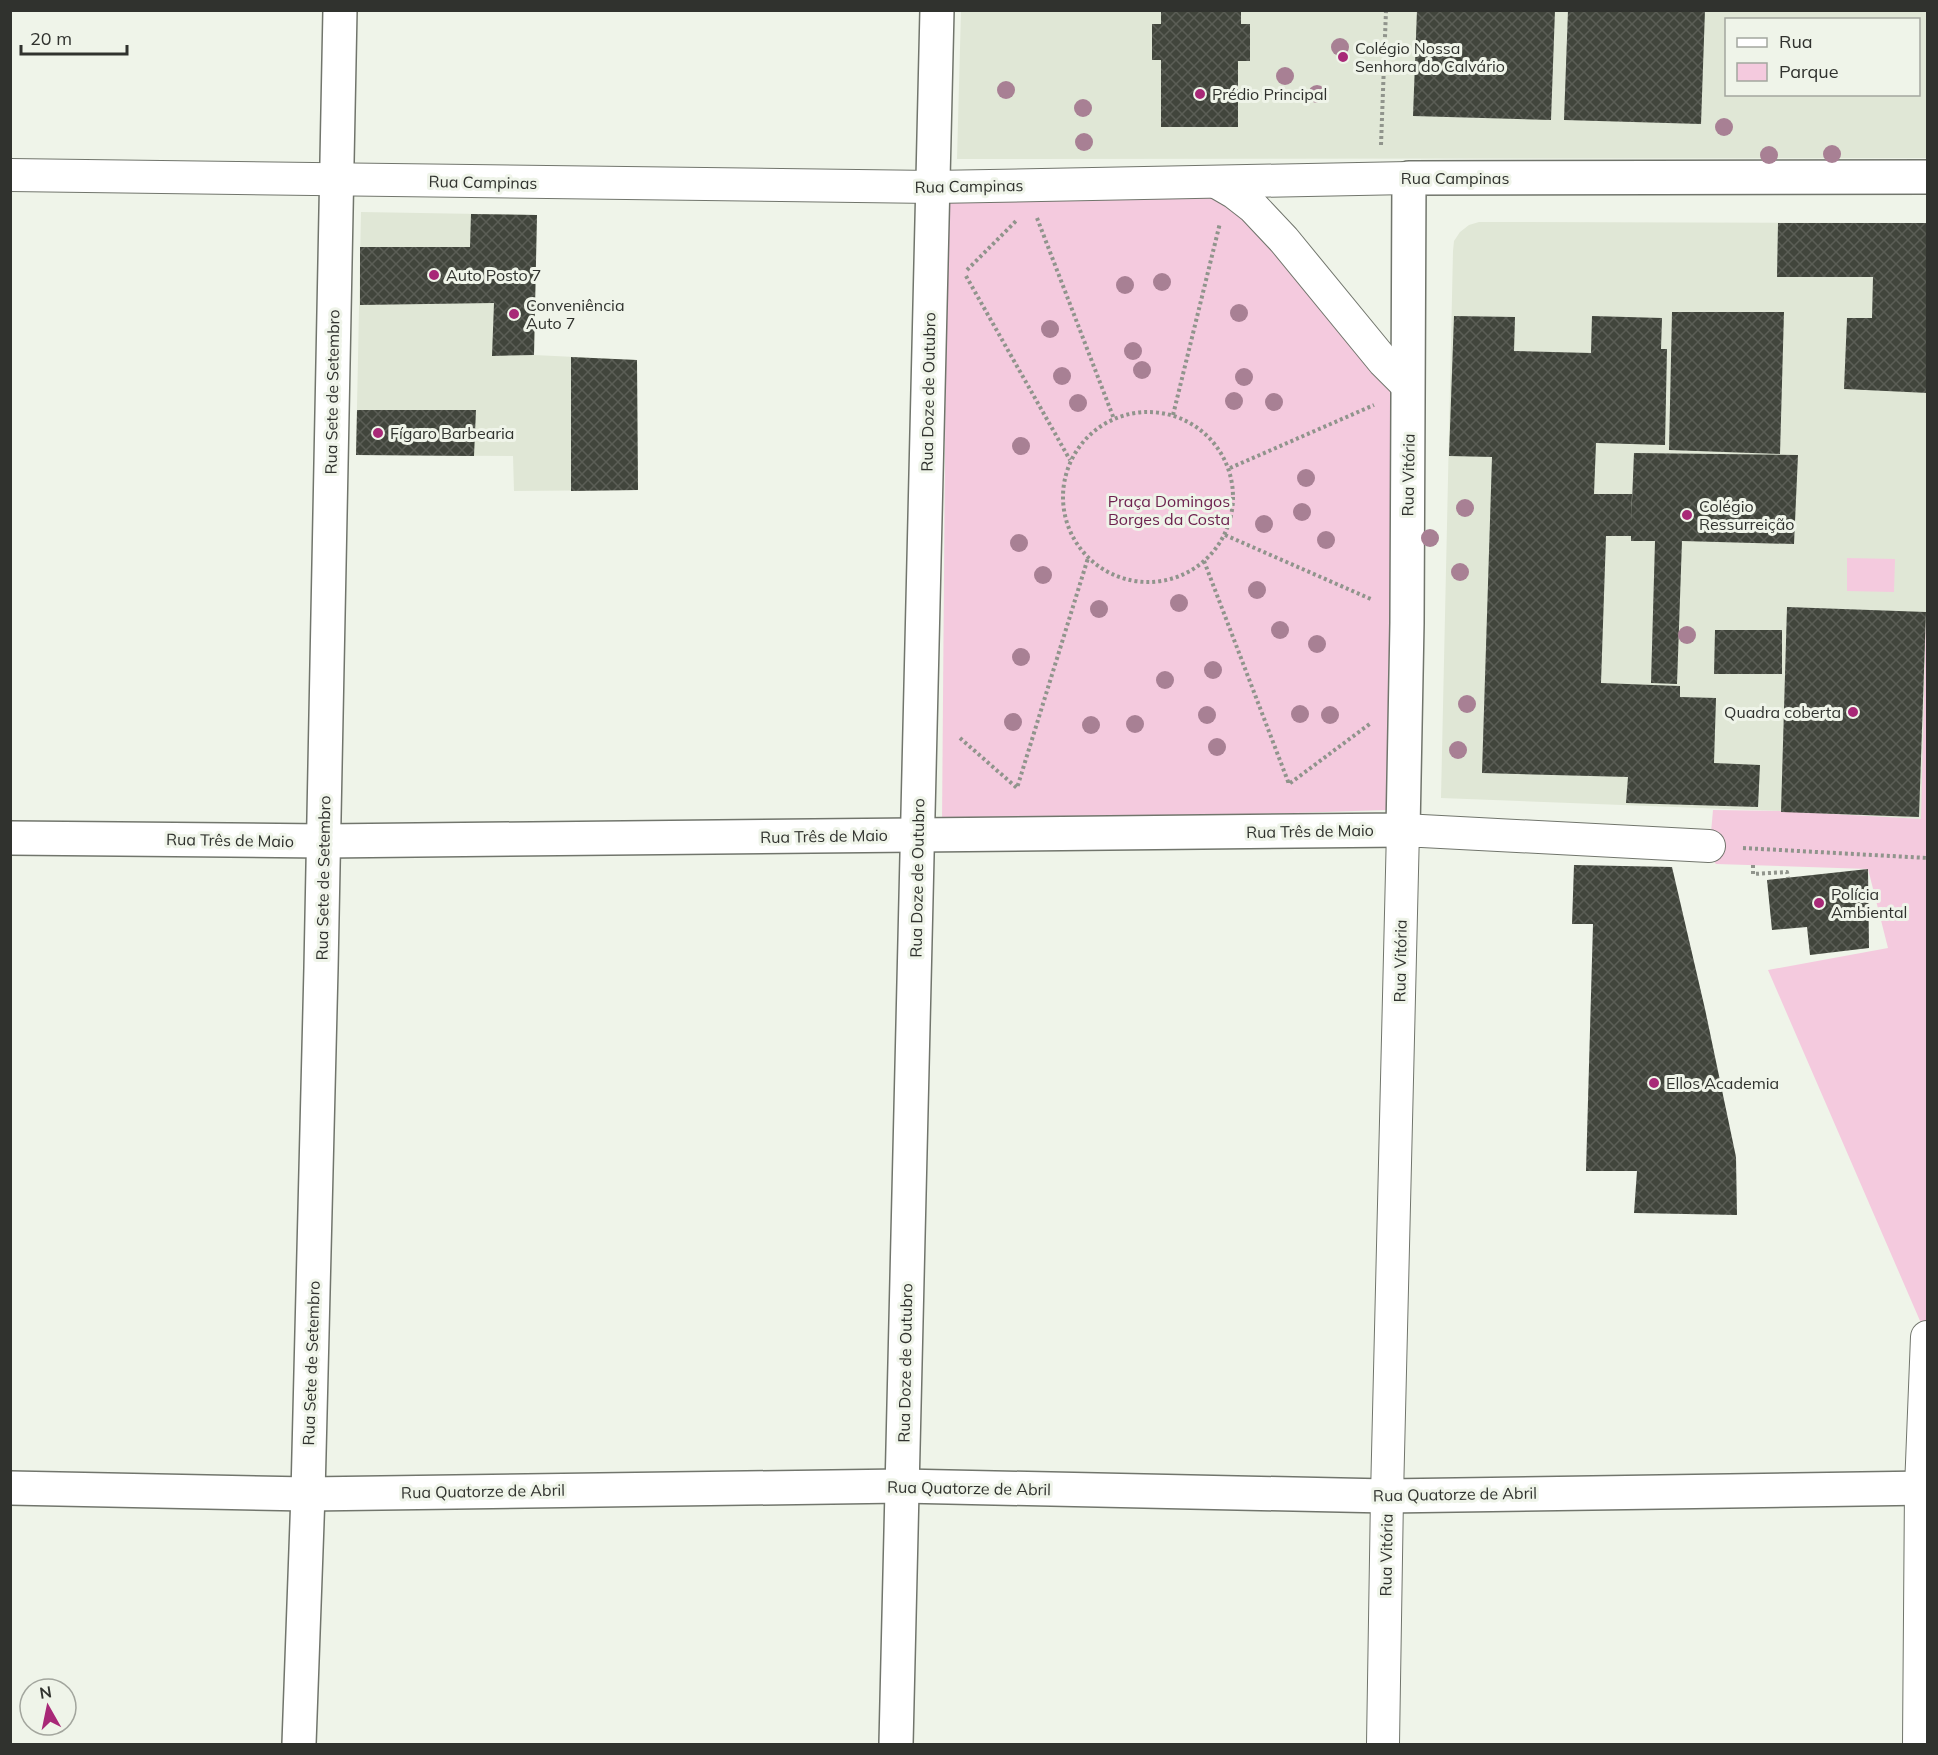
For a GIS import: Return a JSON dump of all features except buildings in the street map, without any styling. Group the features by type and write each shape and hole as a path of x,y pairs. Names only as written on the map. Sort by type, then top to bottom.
{"street":[{"name":"Rua Sete de Setembro","path":"299,1744 308,1494 324,841 340,10"},
{"name":"Rua Doze de Outubro","path":"896,1744 937,10"},
{"name":"Rua Campinas","path":"10,175 933,187 1395,178 1928,177"},
{"name":"Rua Vitória","path":"1383,1744 1403,830 1408,386 1395,178"},
{"path":"1215,182 1235,194 1261,215 1384,362 1408,386"},
{"name":"Rua Três de Maio","path":"10,837 324,841 1403,830 1709,846"},
{"path":"1919,1744 1927,1336"},
{"name":"Rua Quatorze de Abril","path":"10,1488 308,1494 902,1486 1387,1496 1924,1488"}],"path":[{"path":"1386,10 1395,178"},
{"path":"1023,214 964,272 1071,460"},
{"path":"1036,216 1114,419"},
{"path":"1173,415 1221,219"},
{"path":"1230,468 1374,405"},
{"path":"1146,411 1173,415 1191,422 1208,435 1221,450 1230,468 1234,485 1234,502 1226,535 1204,561 1182,575 1158,581 1132,581 1108,572 1088,558 1075,541 1066,522 1062,501 1064,480 1071,460 1096,428 1114,419 1146,411"},
{"path":"1226,535 1381,604"},
{"path":"960,738 1017,788 1088,558"},
{"path":"1204,561 1288,784 1378,717"},
{"path":"1709,846 1928,858"},
{"path":"1753,865 1753,874 1787,872 1788,878"}],"shaded area":[{"name":"Colégio Nossa Senhora do Calvário","path":"961,11 1927,11 1927,158 957,159"},
{"path":"361,212 537,215 534,355 637,360 638,490 514,491 513,456 356,455"},
{"name":"Colégio Ressurreição","path":"1479,222 1927,223 1928,575 1922,819 1782,811 1441,798 1453,251 1454,241 1460,232 1469,225"}],"green space":[{"name":"Praça Domingos Borges da Costa","path":"1221,196 1250,218 1397,395 1386,810 942,824 947,202"},
{"path":"1847,558 1895,559 1894,592 1847,591"},
{"path":"1927,575 1927,1337 1768,970 1888,948 1868,869 1716,864 1709,855 1713,810 1782,811 1921,819"}],"place":[{"name":"Colégio Nossa Senhora do Calvário","path":"1343,57"},
{"name":"Prédio Principal","path":"1200,94"},
{"name":"Auto Posto 7","path":"434,275"},
{"name":"Conveniência Auto 7","path":"514,314"},
{"name":"Fígaro Barbearia","path":"378,433"},
{"name":"Colégio Ressurreição","path":"1687,515"},
{"name":"Quadra coberta","path":"1853,712"},
{"name":"Polícia Ambiental","path":"1819,903"},
{"name":"Ellos Academia","path":"1654,1083"}]}
